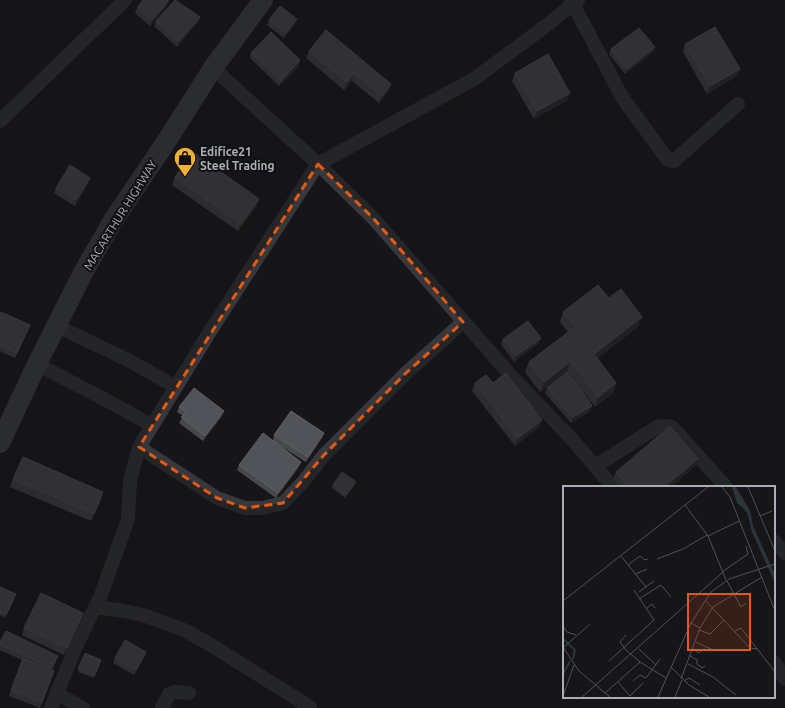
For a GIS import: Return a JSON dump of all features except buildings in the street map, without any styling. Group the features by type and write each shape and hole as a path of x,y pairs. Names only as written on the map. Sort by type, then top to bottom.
{"main road":[{"name":"MACARTHUR HIGHWAY","path":"0,443 37,364 84,272 114,219 166,142 212,68 263,0"}],"street":[{"path":"0,121 125,0"},
{"path":"51,708 77,644 101,595 128,519 130,480 139,447 209,333 318,164 474,79 543,28 574,1 622,97 668,160 674,161 738,104"},
{"path":"212,68 318,164 374,219 512,377 596,466 612,486"},
{"path":"139,447 185,479 217,498 245,508 262,508 283,503 303,482 324,455 406,372 463,322"},
{"path":"57,326 130,361 176,387"},
{"path":"37,364 86,389 152,426"},
{"path":"596,466 657,427 667,426 673,428 725,486"},
{"path":"775,542 785,553"},
{"path":"95,607 143,615 184,630 206,642 310,707"},
{"path":"775,664 785,679"},
{"path":"162,708 169,694 175,692 189,693"},
{"path":"56,693 83,708"}],"highlighted area":[{"path":"318,164 374,219 463,322 406,373 324,455 283,503 245,508 217,498 139,447"}],"place":[{"name":"Edifice21 Steel Trading","path":"185,178"}]}
